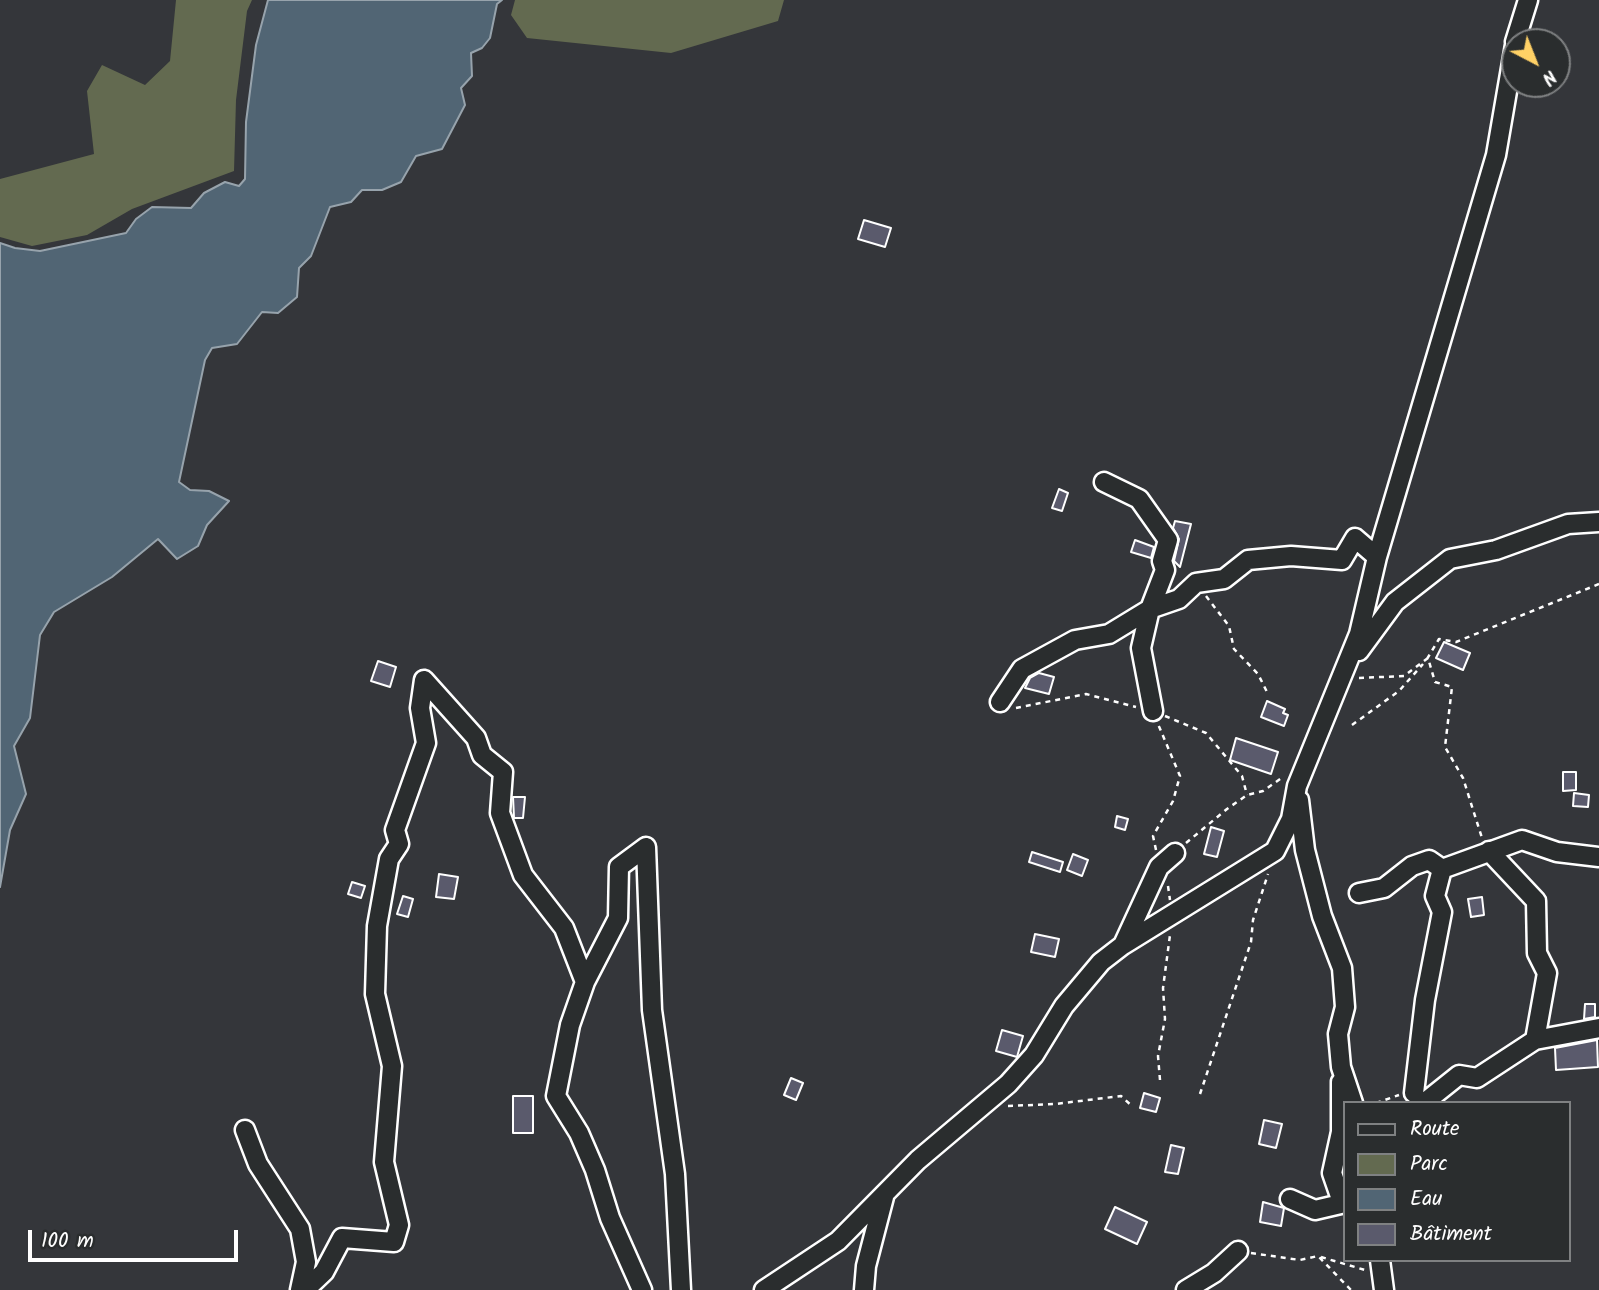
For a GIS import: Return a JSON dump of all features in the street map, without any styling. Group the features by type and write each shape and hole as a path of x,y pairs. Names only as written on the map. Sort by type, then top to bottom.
{"street":[{"path":"1520,28 1528,0"},
{"path":"764,1290 838,1241 918,1160 1017,1074 1034,1055 1064,1006 1101,962 1171,914 1275,851 1291,819 1297,786 1359,634 1377,557 1496,155 1506,98"},
{"path":"1104,482 1139,499 1168,540 1162,561 1165,570 1150,609 1141,648 1153,711"},
{"path":"1339,680 1395,602 1450,559 1496,550 1568,524 1599,522"},
{"path":"1000,702 1022,669 1075,640 1109,634 1150,609 1179,600 1196,583 1224,579 1248,560 1291,556 1342,560 1354,538 1377,557"},
{"path":"305,1290 324,1272 342,1238 394,1242 399,1225 384,1162 392,1066 375,994 377,926 389,859 399,844 395,830 426,743 420,708 424,680 475,738 482,755 503,772 500,813 523,875 564,928 585,982"},
{"path":"1290,1199 1314,1210 1344,1203 1332,1173 1341,1132 1338,1034 1345,1007 1342,968 1322,916 1305,849 1297,786"},
{"path":"1442,869 1522,840 1557,852 1599,857"},
{"path":"642,1290 610,1218 595,1170 579,1133 556,1096 570,1025 585,982 618,918 619,867 646,847 652,1010 676,1174 681,1290"},
{"path":"1489,851 1536,901 1537,953 1548,973 1535,1040"},
{"path":"1123,945 1159,867 1175,853"},
{"path":"1359,893 1384,888 1412,866 1429,860 1442,869"},
{"path":"1419,1098 1425,1000 1442,912 1435,896 1442,869"},
{"path":"1419,1098 1459,1076 1477,1078 1535,1040 1599,1028"},
{"path":"1341,1067 1352,1101"},
{"path":"245,1130 258,1164 300,1228 306,1262 299,1290"},
{"path":"864,1290 866,1266 884,1197"},
{"path":"1186,1290 1214,1273 1238,1251"}],"path":[{"path":"1196,583 1229,626 1234,649 1258,674 1267,692"},
{"path":"1352,726 1399,691 1428,658 1439,639 1456,642 1599,584"},
{"path":"1339,680 1404,676 1428,658"},
{"path":"1428,658 1435,682 1452,687 1445,747 1463,778 1478,830 1489,851"},
{"path":"1000,702 1017,708 1086,694 1153,711 1206,733 1242,776 1247,795"},
{"path":"1153,711 1180,776 1173,801 1153,836 1159,867 1168,885 1171,914 1169,961 1163,988 1165,1019 1158,1056 1160,1080"},
{"path":"1175,853 1247,795 1263,791 1283,776 1297,786"},
{"path":"1200,1094 1251,942 1253,920 1275,851"},
{"path":"1007,1106 1055,1104 1121,1096 1133,1107"},
{"path":"1238,1251 1300,1260 1318,1256 1382,1275"},
{"path":"1318,1256 1351,1290"}],"green space":[{"path":"176,0 252,0 247,11 236,100 234,171 132,209 87,235 32,246 0,237 0,179 94,154 87,91 102,65 145,85 170,61"},
{"path":"515,0 784,0 778,21 671,53 527,38 511,15"}],"water":[{"path":"268,0 502,0 497,4 490,38 482,48 471,53 472,76 461,88 465,105 442,149 416,156 401,182 382,190 362,190 351,202 330,207 311,256 299,268 297,297 278,313 262,312 237,344 212,348 205,360 179,482 190,490 209,491 229,501 207,525 198,546 177,559 158,539 112,577 54,612 40,635 30,718 14,746 26,794 10,830 0,887 0,243 40,251 126,233 136,219 152,207 191,208 204,193 225,182 239,186 245,179 246,122 256,45"}],"building":[{"path":"864,220 891,228 885,247 858,239"},
{"path":"1059,489 1068,493 1062,511 1052,508"},
{"path":"1175,521 1191,524 1180,567 1174,561 1179,539 1173,528"},
{"path":"1135,540 1154,547 1151,558 1131,552"},
{"path":"1444,642 1470,653 1463,670 1436,658"},
{"path":"378,661 396,667 390,687 371,681"},
{"path":"1039,673 1054,677 1049,694 1025,688 1030,678"},
{"path":"1267,701 1285,709 1283,713 1288,715 1284,726 1261,717"},
{"path":"1236,738 1278,752 1271,774 1230,760"},
{"path":"1563,772 1576,772 1576,790 1563,791"},
{"path":"1574,793 1589,795 1588,807 1573,806"},
{"path":"513,797 525,797 523,818 514,818"},
{"path":"1117,816 1128,819 1125,830 1115,827"},
{"path":"1211,827 1224,831 1217,857 1204,854"},
{"path":"1032,852 1063,862 1060,872 1029,862"},
{"path":"1073,854 1088,860 1082,876 1067,870"},
{"path":"439,874 458,877 454,899 436,897"},
{"path":"352,882 365,886 361,898 348,894"},
{"path":"403,896 413,899 408,917 397,914"},
{"path":"1482,897 1484,915 1471,917 1468,899"},
{"path":"1035,934 1059,939 1055,957 1031,952"},
{"path":"1585,1004 1595,1004 1595,1017 1584,1019"},
{"path":"1002,1030 1023,1036 1017,1057 996,1051"},
{"path":"1597,1040 1598,1067 1556,1070 1555,1048"},
{"path":"791,1078 803,1083 796,1100 784,1095"},
{"path":"1144,1093 1160,1098 1156,1112 1140,1108"},
{"path":"513,1096 533,1096 533,1133 513,1133"},
{"path":"1264,1120 1282,1124 1276,1148 1259,1144"},
{"path":"1171,1145 1184,1148 1178,1174 1165,1172"},
{"path":"1263,1202 1284,1208 1281,1226 1260,1222"},
{"path":"1115,1207 1147,1222 1137,1244 1105,1229"}]}
